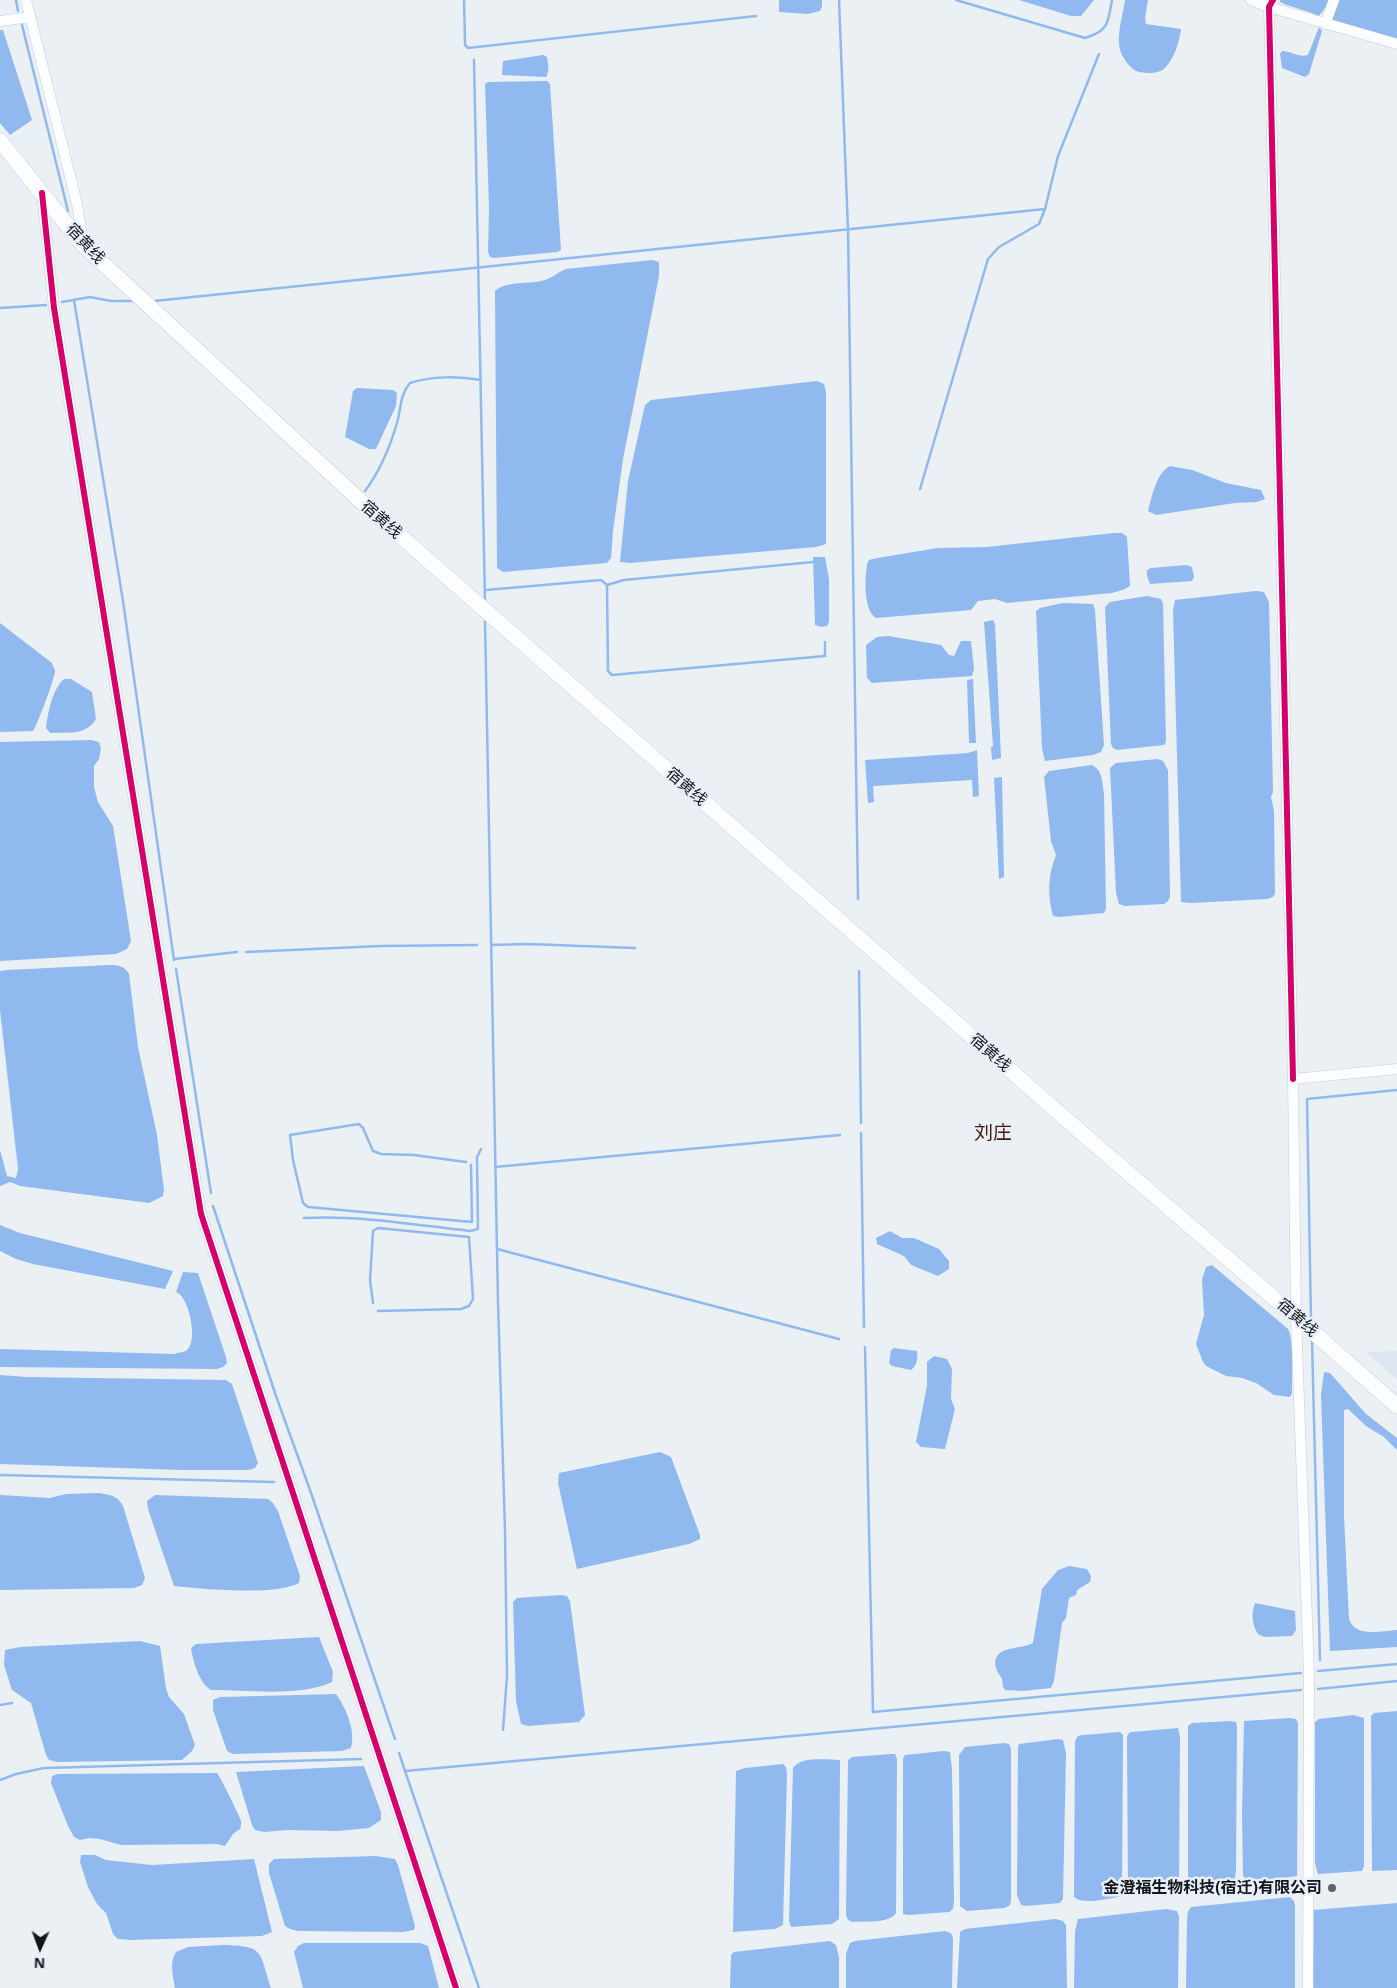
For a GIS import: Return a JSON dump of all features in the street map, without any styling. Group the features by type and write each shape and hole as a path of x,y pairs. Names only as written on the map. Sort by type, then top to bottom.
{"main road":[{"name":"宿黄线","path":"0,141 84,246 365,505 1083,1134 1397,1406"}],"street":[{"path":"26,0 77,204 84,246"},
{"path":"1251,0 1271,4 1326,24 1397,44"},
{"path":"1326,24 1334,0"},
{"path":"1271,4 1293,1079 1296,1317 1309,1674 1308,1988"},
{"path":"0,21 30,17"},
{"path":"42,193 54,308 201,1214 456,1988"},
{"path":"1293,1079 1397,1069"}],"shaded area":[{"path":"1397,1351 1397,1379 1366,1352"}],"water":[{"path":"779,0 822,0 822,6 820,11 808,14 779,12"},
{"path":"1019,0 1094,0 1081,16 1071,16"},
{"path":"1125,0 1148,0 1146,24 1181,29 1174,55 1163,70 1152,73 1136,71 1122,56 1119,38"},
{"path":"1280,0 1329,0 1319,16 1284,4"},
{"path":"1336,0 1397,0 1397,39 1330,19"},
{"path":"1319,27 1322,31 1309,74 1305,77 1282,68 1280,54 1282,51 1301,56 1308,55"},
{"path":"0,30 3,30 32,120 10,135 0,123"},
{"path":"543,55 547,57 548,62 546,77 502,75 503,61"},
{"path":"547,81 550,84 561,250 557,252 490,257 488,252 489,208 485,84 488,82"},
{"path":"652,260 659,262 659,276 623,459 611,558 607,563 503,572 497,568 495,291 506,285 545,280 566,269"},
{"path":"817,381 824,384 826,392 826,544 816,547 630,563 620,562 628,481 645,405 651,400"},
{"path":"357,388 393,390 397,393 396,406 376,449 369,449 345,437 353,391"},
{"path":"1170,466 1192,470 1226,483 1261,490 1265,499 1257,502 1235,503 1156,515 1148,511 1153,492 1161,474"},
{"path":"1122,533 1127,537 1130,586 1112,593 1007,603 995,599 978,601 971,610 876,618 869,608 866,585 867,564 869,560 938,548 987,547"},
{"path":"813,557 825,557 829,579 829,622 827,626 822,627 815,625"},
{"path":"1186,565 1192,567 1194,577 1192,581 1150,584 1147,570"},
{"path":"1256,591 1264,592 1269,602 1273,792 1271,797 1274,811 1275,894 1267,899 1181,902 1173,611 1175,600"},
{"path":"1147,596 1161,599 1163,603 1166,742 1164,745 1117,750 1111,744 1105,607 1110,602"},
{"path":"1063,603 1093,604 1095,610 1104,745 1101,752 1093,755 1045,761 1042,749 1036,611 1040,608"},
{"path":"993,620 995,624 1001,758 992,760 991,747 993,746 984,622"},
{"path":"0,623 52,663 55,670 53,681 33,731 0,732"},
{"path":"888,636 941,645 949,655 954,656 961,641 971,641 974,669 972,676 872,683 867,678 866,645 877,637"},
{"path":"64,679 71,679 92,692 96,719 82,731 50,733 46,728 49,708 56,689"},
{"path":"973,679 976,743 969,743 967,680"},
{"path":"91,740 99,742 101,749 99,759 94,766 94,787 98,802 113,826 131,941 127,949 116,954 0,961 0,742"},
{"path":"977,750 979,796 973,797 972,780 873,786 874,802 868,803 865,760 968,753"},
{"path":"1158,759 1163,761 1168,770 1170,897 1164,904 1125,906 1119,904 1116,893 1110,768 1116,763"},
{"path":"1092,765 1096,767 1100,774 1104,793 1106,909 1104,913 1053,916 1049,885 1056,855 1051,841 1044,777 1049,771"},
{"path":"1002,777 1004,877 999,879 994,778"},
{"path":"121,966 129,974 138,1047 157,1135 164,1190 163,1196 149,1203 20,1186 10,1182 0,1186 0,1150 7,1176 16,1178 18,1169 0,1010 0,971"},
{"path":"0,1225 20,1233 173,1271 165,1289 33,1264 16,1259 0,1251"},
{"path":"890,1231 902,1238 914,1238 939,1249 949,1261 949,1269 938,1276 911,1265 904,1256 877,1244 876,1238"},
{"path":"1212,1265 1288,1329 1292,1360 1292,1393 1290,1397 1274,1395 1256,1383 1242,1378 1226,1376 1206,1366 1203,1362 1196,1344 1204,1315 1202,1280 1206,1267"},
{"path":"183,1272 198,1273 226,1357 227,1363 223,1367 217,1369 0,1367 0,1349 174,1354 186,1351 190,1347 192,1340 192,1324 185,1302 176,1292"},
{"path":"894,1348 917,1351 917,1362 911,1370 892,1366 889,1363 891,1350"},
{"path":"934,1356 947,1359 952,1369 951,1399 955,1409 945,1449 921,1447 916,1442 927,1386 927,1362"},
{"path":"1324,1372 1330,1373 1366,1414 1397,1438 1397,1450 1384,1437 1366,1426 1348,1409 1344,1410 1344,1517 1349,1619 1352,1625 1363,1631 1397,1630 1397,1647 1330,1651 1321,1395"},
{"path":"0,1375 226,1380 232,1384 258,1463 255,1468 248,1470 181,1470 0,1464"},
{"path":"660,1452 671,1457 700,1539 689,1544 577,1569 558,1483 559,1473"},
{"path":"99,1493 114,1496 123,1506 145,1578 142,1585 134,1588 0,1590 0,1495 50,1498 66,1494"},
{"path":"155,1495 268,1499 278,1511 300,1576 299,1583 288,1587 257,1590 220,1590 174,1586 148,1509 147,1501"},
{"path":"1069,1566 1087,1569 1091,1576 1090,1582 1077,1590 1076,1595 1069,1598 1066,1618 1062,1623 1054,1681 1051,1688 1023,1691 1005,1690 996,1668 995,1661 998,1655 1002,1652 1033,1643 1042,1589 1058,1570"},
{"path":"567,1596 570,1601 585,1715 579,1722 528,1726 521,1724 516,1701 513,1602 517,1598"},
{"path":"1255,1603 1295,1611 1296,1630 1292,1636 1265,1637 1259,1635 1253,1620"},
{"path":"319,1637 333,1672 332,1682 305,1690 211,1690 200,1677 191,1648 196,1644"},
{"path":"140,1641 160,1646 166,1688 169,1697 184,1714 195,1745 192,1751 182,1760 58,1762 49,1760 31,1703 12,1690 4,1665 5,1650 20,1647"},
{"path":"336,1694 346,1713 352,1734 351,1748 342,1751 233,1754 227,1751 213,1710 213,1700 220,1697"},
{"path":"1397,1711 1397,1870 1372,1871 1371,1716 1374,1713"},
{"path":"1353,1715 1364,1718 1364,1866 1362,1871 1318,1874 1315,1863 1315,1722 1319,1719"},
{"path":"1296,1719 1298,1723 1297,1876 1250,1883 1243,1876 1244,1721"},
{"path":"1236,1722 1237,1727 1235,1878 1232,1883 1223,1886 1192,1889 1188,1888 1188,1726 1192,1723"},
{"path":"1178,1728 1180,1737 1179,1887 1172,1893 1133,1896 1128,1890 1127,1737 1132,1732"},
{"path":"1120,1732 1123,1735 1122,1895 1101,1900 1083,1901 1074,1897 1075,1741 1078,1736 1083,1735"},
{"path":"1063,1740 1066,1753 1063,1899 1060,1903 1021,1905 1017,1895 1018,1747 1019,1744"},
{"path":"1009,1744 1011,1749 1011,1902 1009,1906 1004,1908 967,1911 960,1906 959,1755 965,1747"},
{"path":"950,1752 952,1769 953,1909 949,1912 903,1914 903,1758 905,1755"},
{"path":"895,1754 897,1759 896,1913 888,1919 852,1922 848,1920 846,1915 848,1760 852,1757"},
{"path":"808,1760 840,1760 839,1919 832,1924 791,1927 789,1921 793,1768 797,1764"},
{"path":"783,1764 786,1767 787,1775 783,1925 775,1929 733,1932 736,1771 745,1768"},
{"path":"364,1766 381,1812 381,1820 369,1828 338,1831 287,1830 264,1832 255,1830 236,1772"},
{"path":"217,1773 241,1821 240,1829 233,1834 225,1846 217,1844 121,1845 100,1839 80,1840 74,1837 68,1826 51,1783 52,1776 58,1774"},
{"path":"81,1855 95,1855 106,1860 152,1865 254,1859 272,1932 262,1936 118,1939 113,1934 106,1913 97,1904 88,1887 80,1862"},
{"path":"376,1856 395,1859 415,1926 414,1930 403,1932 298,1931 285,1926 269,1873 269,1864 274,1859"},
{"path":"1290,1897 1294,1901 1295,1906 1295,1988 1186,1988 1187,1921 1188,1911 1191,1907"},
{"path":"1397,1903 1397,1988 1312,1988 1313,1910"},
{"path":"1166,1909 1177,1911 1179,1916 1178,1988 1074,1988 1075,1931 1078,1919"},
{"path":"1056,1919 1063,1921 1066,1925 1067,1988 957,1988 960,1932 965,1929"},
{"path":"945,1931 951,1933 953,1938 952,1988 846,1988 846,1954 850,1943"},
{"path":"830,1941 836,1945 839,1957 839,1988 730,1988 731,1955 734,1952"},
{"path":"304,1943 420,1943 428,1946 439,1988 303,1988 294,1952 298,1946"},
{"path":"223,1945 247,1947 258,1953 262,1958 271,1988 175,1988 172,1965 176,1952 188,1947"}],"waterway":[{"path":"16,0 18,11"},
{"path":"464,0 465,45 468,48 756,16"},
{"path":"839,0 848,230 858,899"},
{"path":"956,0 1085,38 1099,32 1106,25 1112,0"},
{"path":"22,25 68,211"},
{"path":"920,489 988,259 999,247 1039,224 1045,209 1058,156 1099,54"},
{"path":"474,60 485,602"},
{"path":"154,301 1045,209"},
{"path":"62,302 90,297 111,301 133,301"},
{"path":"74,300 123,601 174,960"},
{"path":"0,308 46,305"},
{"path":"365,491 388,450 403,397 410,383 445,377 481,380"},
{"path":"813,562 624,580 607,585 608,671 612,675 825,656 825,642"},
{"path":"486,590 601,580 607,585"},
{"path":"485,621 498,1302 505,1530 507,1676 503,1730"},
{"path":"491,945 528,944 635,948"},
{"path":"246,952 381,946 477,945"},
{"path":"174,959 237,952"},
{"path":"176,969 211,1193"},
{"path":"859,971 861,1123"},
{"path":"1311,1320 1307,1099 1397,1090"},
{"path":"466,1162 414,1155 381,1154 373,1151 363,1128 359,1124 290,1135 293,1160 303,1203 308,1207 472,1222 471,1165"},
{"path":"861,1133 864,1327"},
{"path":"495,1167 840,1135"},
{"path":"304,1218 366,1219 470,1231 478,1229 477,1157 481,1149"},
{"path":"213,1206 276,1396 395,1739"},
{"path":"373,1303 370,1280 373,1231 378,1228 469,1237 473,1299 469,1306 461,1309 378,1311"},
{"path":"497,1249 839,1339"},
{"path":"1312,1340 1320,1660"},
{"path":"865,1347 873,1712 1301,1673"},
{"path":"0,1475 274,1482"},
{"path":"1318,1671 1397,1664"},
{"path":"1318,1689 1397,1681"},
{"path":"479,1988 405,1771 1301,1690"},
{"path":"0,1705 12,1703"},
{"path":"399,1753 405,1771"},
{"path":"0,1780 16,1774 44,1768 361,1759"}],"cycle path":[{"path":"1273,0 1269,7 1293,1079"},
{"path":"42,193 54,308 201,1214 456,1988"}],"place":[{"name":"金澄福生物科技(宿迁)有限公司","path":"1332,1888"}],"district":[{"name":"刘庄","path":"993,1134"}]}
